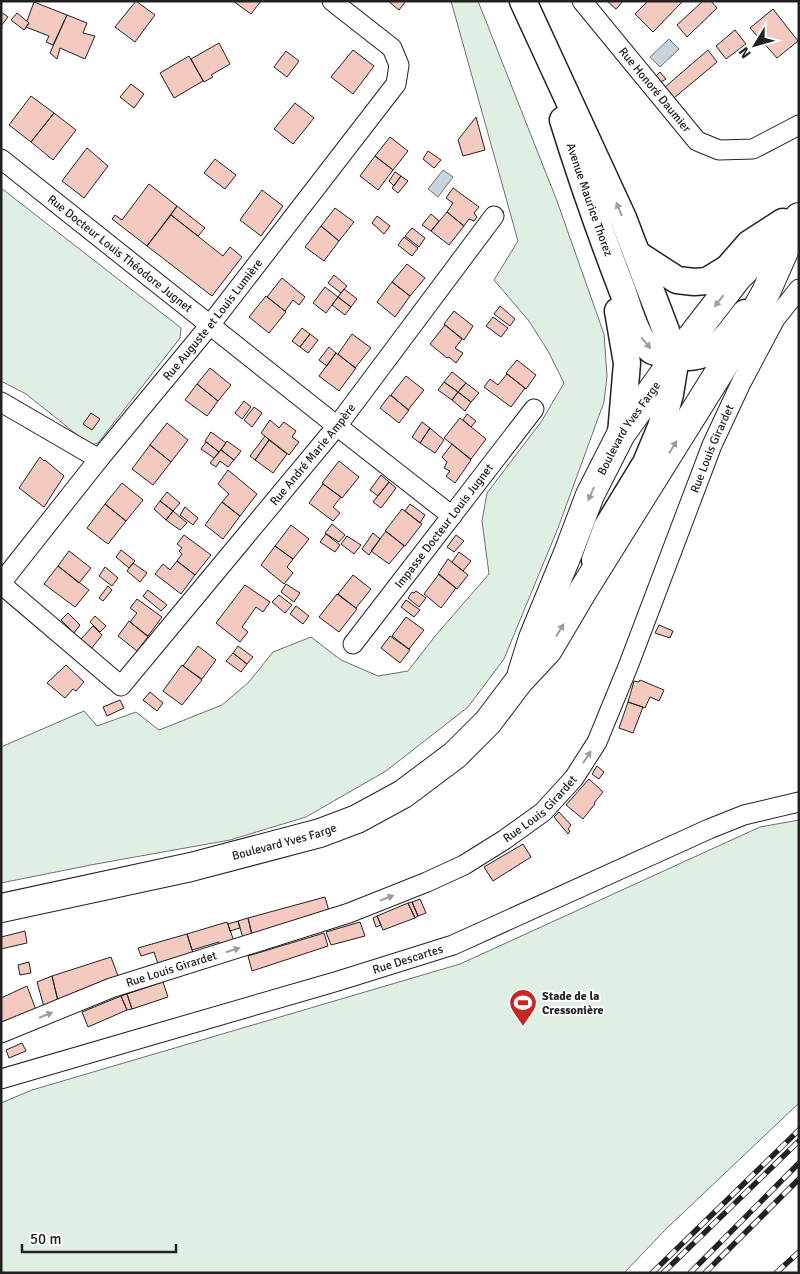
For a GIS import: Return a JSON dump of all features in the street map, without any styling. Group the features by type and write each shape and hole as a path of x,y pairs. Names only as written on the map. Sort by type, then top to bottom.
{"main road":[{"name":"Boulevard Yves Farge","path":"1,908 191,867 320,833 357,819 403,794 455,755 488,722 519,681 548,650 740,339 766,292 799,214"},
{"name":"Boulevard Yves Farge","path":"519,681 533,638 590,495 621,434 676,356 737,278 799,214"}],"street":[{"name":"Rue Auguste et Louis Lumière","path":"1,584 99,459 210,325 396,84 399,65 392,48 332,1"},
{"name":"Rue Honoré Daumier","path":"582,1 697,141 719,150 754,150 799,125"},
{"name":"Avenue Maurice Thorez","path":"526,10 594,218 640,336 650,350 688,359 699,356 714,348 727,338 774,272"},
{"name":"Avenue Maurice Thorez","path":"526,10 612,192 676,356 670,394 661,428 646,463 607,527 584,589"},
{"name":"Rue Docteur Louis Théodore Jugnet","path":"1,159 452,516"},
{"path":"637,254 678,280 708,281 728,268 749,244 799,214"},
{"name":"Rue André Marie Ampère","path":"1,584 121,686 336,426 494,216"},
{"path":"594,218 620,317 627,363 621,434"},
{"name":"Rue Louis Girardet","path":"1,1033 111,988 349,913 427,882 464,865 504,840 543,812 574,778 597,742 629,664 712,445 741,384 775,320 799,289"},
{"path":"1,402 99,459"},
{"name":"Impasse Docteur Louis Jugnet","path":"353,644 534,409"},
{"name":"Rue Descartes","path":"1,1080 453,945 709,829 744,815 799,802"}],"green space":[{"path":"451,1 478,1 557,201 604,334 607,376 604,402 558,528 504,659 468,707 386,771 306,817 230,840 1,883 1,747 84,711 97,726 136,712 159,730 222,705 249,682 273,652 311,637 341,660 378,676 408,671 436,635 489,574 482,521 487,493 541,422 564,383 548,351 529,321 494,280 518,241"},
{"path":"1,188 181,328 180,338 98,443 90,445 26,394 1,381"},
{"name":"Stade de la Cressonière","path":"799,820 799,1103 665,1230 624,1273 1,1273 1,1103 32,1090 460,964 760,827"}],"shaded area":[{"path":"669,39 679,49 660,67 650,57"},
{"path":"443,170 453,177 438,197 428,189"}],"building":[{"path":"136,1 155,15 135,42 115,27"},
{"path":"233,1 261,1 251,14"},
{"path":"388,1 406,1 399,10"},
{"path":"607,1 623,1 616,9"},
{"path":"648,1 682,2 653,32 635,14"},
{"path":"703,1 711,1 717,8 687,37 677,25"},
{"path":"34,2 67,15 53,45 46,42 49,36 26,27 29,23 27,21"},
{"path":"773,9 798,41 777,58 750,28"},
{"path":"1,12 8,17 1,26"},
{"path":"17,13 29,23 24,30 11,20"},
{"path":"67,15 87,23 83,33 95,36 85,59 60,48 57,59 50,53"},
{"path":"735,30 746,44 726,59 716,46"},
{"path":"219,43 230,64 211,75 213,77 204,82 191,59"},
{"path":"353,50 374,66 353,94 331,77"},
{"path":"708,50 717,62 674,98 665,87"},
{"path":"286,51 299,61 287,77 274,67"},
{"path":"189,56 203,81 174,98 160,73"},
{"path":"660,72 666,79 661,82 656,76"},
{"path":"131,84 144,94 134,108 120,97"},
{"path":"31,96 54,113 31,142 9,125"},
{"path":"295,103 314,118 293,144 274,129"},
{"path":"54,113 76,130 53,160 31,142"},
{"path":"476,117 485,150 463,156 458,140"},
{"path":"390,137 408,151 393,170 375,156"},
{"path":"87,148 108,166 84,198 62,181"},
{"path":"428,151 441,160 434,168 423,159"},
{"path":"375,156 393,170 378,190 360,176"},
{"path":"215,159 236,175 225,189 204,173"},
{"path":"395,172 401,176 394,186 389,181"},
{"path":"401,176 408,181 398,193 392,188"},
{"path":"149,184 177,206 147,246 112,219 115,215 122,220"},
{"path":"453,188 479,207 474,213 477,217 474,221 469,219 464,226 447,212 453,203 446,198"},
{"path":"262,190 283,206 261,236 240,220"},
{"path":"177,206 205,228 198,236 171,215"},
{"path":"335,208 354,222 339,241 321,226"},
{"path":"447,212 464,226 449,245 431,231"},
{"path":"431,214 439,221 431,231 422,225"},
{"path":"171,215 223,256 230,247 242,257 212,296 147,246"},
{"path":"377,216 390,226 384,234 372,223"},
{"path":"321,226 339,241 324,261 305,247"},
{"path":"412,228 425,238 419,247 405,236"},
{"path":"404,237 418,248 412,256 398,245"},
{"path":"407,264 425,278 410,296 392,282"},
{"path":"334,275 347,286 341,293 328,283"},
{"path":"282,278 305,297 299,305 293,300 285,311 267,297"},
{"path":"392,282 410,296 395,317 377,302"},
{"path":"325,287 338,297 326,313 313,303"},
{"path":"344,289 357,299 351,307 338,297"},
{"path":"266,296 286,312 269,333 249,317"},
{"path":"338,297 351,307 345,315 332,305"},
{"path":"500,306 515,319 510,326 494,314"},
{"path":"454,311 473,326 464,340 444,324"},
{"path":"493,317 508,328 501,337 486,326"},
{"path":"445,325 462,339 455,348 463,353 456,363 430,344"},
{"path":"302,328 310,334 300,347 292,341"},
{"path":"310,334 318,340 308,353 300,347"},
{"path":"352,334 371,348 355,368 338,354"},
{"path":"329,347 336,353 327,366 319,360"},
{"path":"336,353 356,368 339,391 319,376"},
{"path":"517,360 536,375 526,389 506,373"},
{"path":"210,368 231,385 218,401 197,384"},
{"path":"452,372 466,383 458,392 444,382"},
{"path":"507,374 525,388 511,407 484,387 490,379 498,385"},
{"path":"406,376 424,390 408,410 391,395"},
{"path":"444,382 458,392 452,400 438,390"},
{"path":"466,383 479,393 471,402 458,392"},
{"path":"197,384 218,401 207,416 185,400"},
{"path":"458,392 471,402 465,411 452,400"},
{"path":"390,395 409,410 399,423 380,408"},
{"path":"244,401 251,407 242,419 235,413"},
{"path":"254,407 262,413 252,427 244,420"},
{"path":"91,413 100,419 92,430 83,424"},
{"path":"467,414 476,421 471,427 463,420"},
{"path":"460,418 486,439 471,459 444,438"},
{"path":"270,420 279,428 284,422 296,431 292,437 299,442 289,455 261,433"},
{"path":"422,422 430,428 420,443 412,437"},
{"path":"167,423 188,440 171,462 150,445"},
{"path":"430,428 444,440 435,453 420,443"},
{"path":"211,432 226,443 219,452 205,441"},
{"path":"265,436 269,440 255,460 250,456"},
{"path":"269,440 287,454 273,473 255,460"},
{"path":"227,441 241,451 234,460 221,450"},
{"path":"206,442 219,452 214,458 201,449"},
{"path":"452,444 471,460 455,483 446,476 450,471 444,468 447,462 442,457"},
{"path":"150,445 171,462 153,485 132,469"},
{"path":"221,450 234,460 228,467 220,461 216,467 210,463"},
{"path":"40,457 64,476 44,507 19,488"},
{"path":"339,461 359,477 342,498 322,483"},
{"path":"228,470 257,494 240,516 222,502 229,494 218,484"},
{"path":"381,475 389,482 378,496 370,490"},
{"path":"389,482 396,488 381,508 373,502"},
{"path":"122,483 143,500 126,521 105,504"},
{"path":"323,484 341,497 333,507 340,513 333,521 309,503"},
{"path":"167,492 180,503 173,511 160,501"},
{"path":"160,501 173,511 166,520 154,509"},
{"path":"222,502 240,516 223,539 205,525"},
{"path":"105,504 126,521 108,544 87,528"},
{"path":"410,504 425,515 420,523 405,511"},
{"path":"185,507 198,518 193,525 180,515"},
{"path":"402,509 422,524 405,546 385,531"},
{"path":"173,511 187,523 180,530 166,520"},
{"path":"332,524 345,535 339,542 325,533"},
{"path":"291,525 309,539 293,559 275,546"},
{"path":"386,531 404,546 389,564 371,551"},
{"path":"373,533 380,539 369,555 362,549"},
{"path":"326,534 340,545 335,552 320,542"},
{"path":"184,535 211,555 195,575 177,561 182,554 179,551 182,548 177,544"},
{"path":"456,535 464,541 454,552 447,547"},
{"path":"347,536 361,545 354,554 341,544"},
{"path":"275,546 293,559 287,567 293,573 284,584 261,565"},
{"path":"121,550 135,561 129,568 116,557"},
{"path":"69,551 91,568 79,583 58,566"},
{"path":"459,552 471,561 463,571 452,562"},
{"path":"448,559 468,575 457,589 438,574"},
{"path":"177,561 195,575 181,594 155,574 163,564 170,570"},
{"path":"133,563 147,573 140,582 127,571"},
{"path":"58,566 89,590 75,607 44,584"},
{"path":"105,567 118,578 112,586 99,576"},
{"path":"439,574 456,588 441,608 424,594"},
{"path":"353,575 371,589 356,608 338,594"},
{"path":"286,584 300,593 294,602 281,592"},
{"path":"245,585 270,602 263,612 256,607 242,627 248,632 240,642 216,623"},
{"path":"108,586 112,590 103,601 99,598"},
{"path":"148,590 167,605 161,611 143,596"},
{"path":"416,591 426,598 419,607 408,598 412,592"},
{"path":"337,594 357,609 339,632 319,617"},
{"path":"279,595 292,605 285,613 272,602"},
{"path":"137,599 162,617 148,636 130,622 137,613 130,608"},
{"path":"406,600 420,610 414,617 401,607"},
{"path":"296,606 309,616 303,624 290,614"},
{"path":"68,613 80,625 74,633 61,620"},
{"path":"95,616 106,626 100,632 90,622"},
{"path":"406,617 424,630 409,649 392,636"},
{"path":"129,621 148,637 137,651 118,636"},
{"path":"659,625 673,631 670,638 655,633"},
{"path":"93,626 102,635 91,649 81,639"},
{"path":"390,636 410,650 400,663 381,648"},
{"path":"198,646 216,660 202,679 183,666"},
{"path":"238,646 253,657 247,664 233,653"},
{"path":"233,653 247,664 241,672 226,661"},
{"path":"66,665 84,682 76,691 73,689 65,698 47,683"},
{"path":"182,665 202,680 182,705 163,691"},
{"path":"640,680 664,690 659,701 650,697 645,708 628,702 634,681 639,682"},
{"path":"150,692 163,703 157,711 143,700"},
{"path":"120,700 124,708 107,716 103,707"},
{"path":"628,702 643,707 633,733 619,728"},
{"path":"597,766 604,772 599,779 592,774"},
{"path":"589,779 603,792 583,819 566,805"},
{"path":"559,812 571,825 568,829 570,831 568,834 554,817"},
{"path":"523,844 531,857 493,881 484,867"},
{"path":"325,897 329,911 252,935 248,918"},
{"path":"420,899 426,913 418,916 412,902"},
{"path":"412,902 418,916 415,918 408,903"},
{"path":"408,903 415,918 383,930 377,916"},
{"path":"377,916 381,925 376,927 373,918"},
{"path":"248,918 252,935 243,938 238,921"},
{"path":"238,921 240,928 230,931 228,924"},
{"path":"227,922 234,941 220,945 219,942 192,950 187,934"},
{"path":"360,922 365,936 331,945 326,932"},
{"path":"25,931 27,943 1,949 1,937"},
{"path":"324,933 328,946 252,971 248,956"},
{"path":"187,934 193,953 158,964 154,952 141,956 138,948"},
{"path":"111,957 118,976 58,1001 52,976"},
{"path":"29,962 31,973 20,975 18,965"},
{"path":"52,976 58,1001 44,1007 37,982"},
{"path":"163,982 168,997 132,1009 127,994"},
{"path":"27,986 36,1010 1,1025 1,998"},
{"path":"127,994 132,1009 127,1010 121,996"},
{"path":"121,996 127,1010 88,1027 82,1012"},
{"path":"22,1043 26,1051 9,1058 6,1050"}],"railway":[{"path":"652,1273 799,1130"},
{"path":"663,1273 799,1141"},
{"path":"690,1273 799,1163"},
{"path":"705,1273 799,1179"},
{"path":"776,1273 799,1252"}],"place":[{"name":"Stade de la Cressonière","path":"523,1027"}]}
